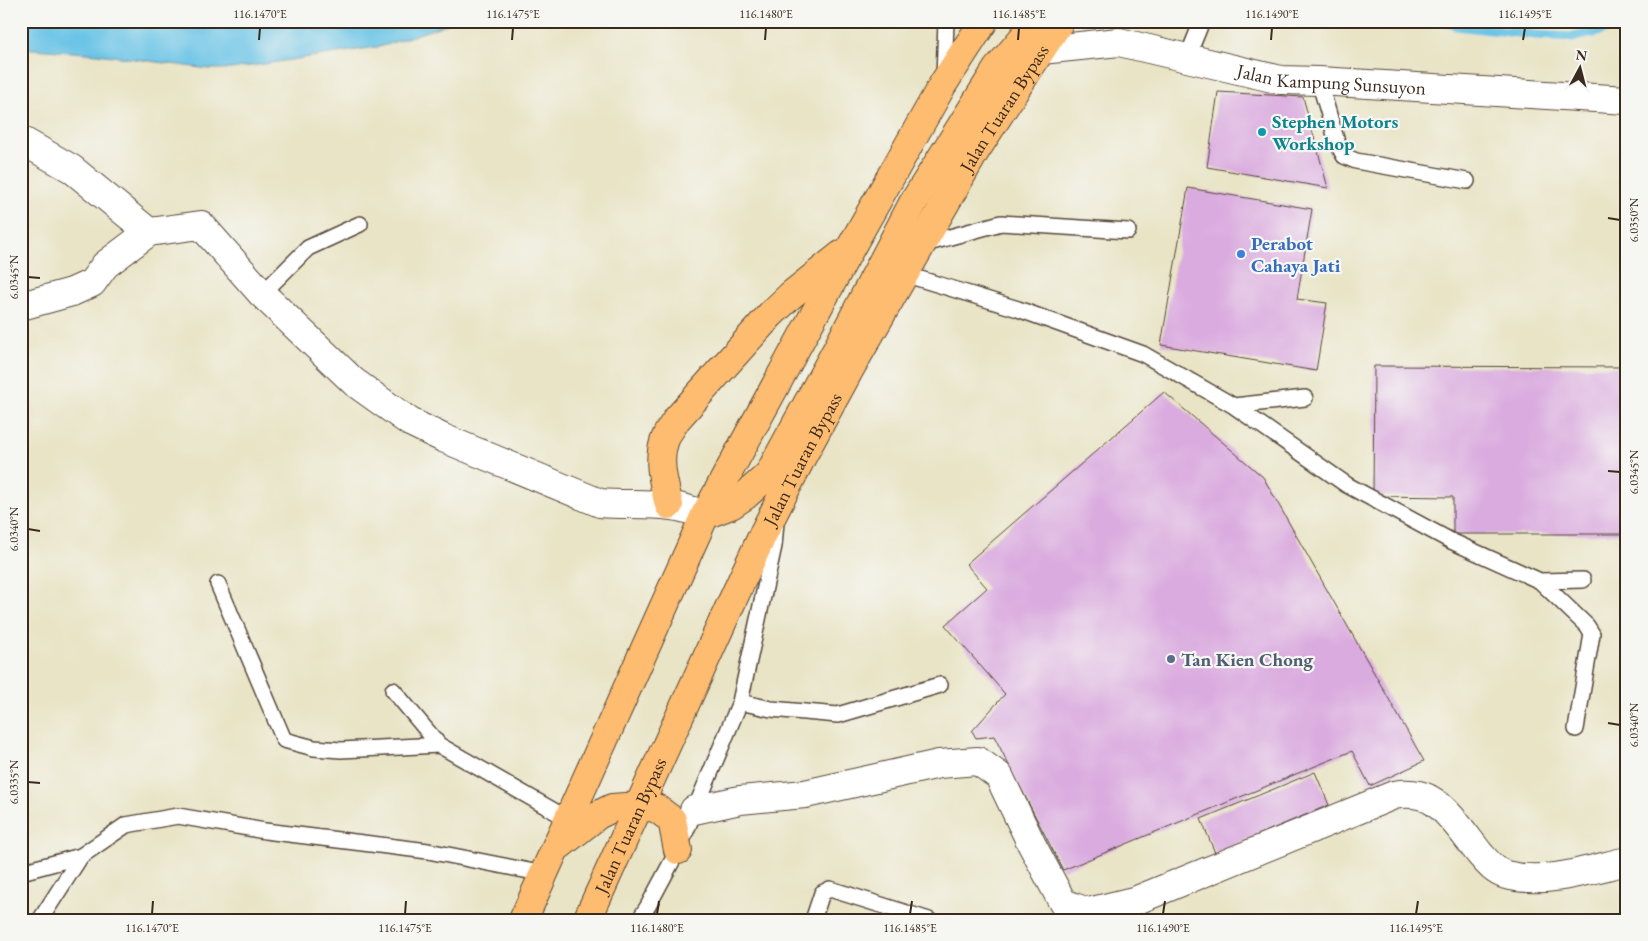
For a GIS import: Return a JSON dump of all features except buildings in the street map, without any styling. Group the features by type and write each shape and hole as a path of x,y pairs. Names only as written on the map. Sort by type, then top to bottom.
{"highway":[{"path":"522,920 706,514 851,247 944,84 984,21"},
{"path":"706,514 731,504 746,495 769,474 913,204 997,69 1037,21"},
{"name":"Jalan Tuaran Bypass","path":"587,920 777,505 808,446 976,150 1060,21"},
{"path":"669,506 662,474 661,458 665,438 676,420 771,314 791,295 851,247"},
{"path":"555,849 598,815 612,808 639,806 656,808 672,820 678,850"}],"street":[{"name":"Jalan Kampung Sunsuyon","path":"1041,50 1118,42 1281,80 1319,80 1627,100"},
{"path":"21,140 72,169 149,232"},
{"path":"21,306 72,292 92,283 105,266 149,232 201,225 262,294 354,382 410,422 443,438 600,502 669,506 706,514"},
{"path":"694,810 740,800 805,794 939,764 978,761 999,776 1063,904 1088,912 1137,900 1394,795 1407,793 1431,799 1447,814 1494,870 1505,874 1527,879 1560,876 1627,861"}],"lane":[{"path":"944,84 946,21"},
{"path":"1187,58 1202,21"},
{"path":"1319,80 1344,156 1356,161 1467,180"},
{"path":"921,245 1001,223 1128,231"},
{"path":"262,294 308,248 360,224"},
{"path":"904,274 1018,309 1143,354 1234,406 1347,485 1451,541 1540,580 1587,626 1592,634 1576,729"},
{"path":"1234,406 1306,398"},
{"path":"639,920 650,913 740,702 774,546 777,505"},
{"path":"1540,580 1583,580"},
{"path":"218,584 284,740 314,748 341,750 440,745"},
{"path":"740,702 771,709 838,715 940,685"},
{"path":"393,690 440,745 568,818"},
{"path":"21,872 81,856 126,825 178,816 264,831 428,851 544,874"},
{"path":"40,920 81,856"},
{"path":"813,920 822,893 830,889 929,920"}],"water":[{"path":"21,21 176,21 219,24 244,21 456,21 383,46 231,69 208,69 98,54 21,48"}],"waterway":[{"path":"1443,21 1456,26 1573,37 1598,32 1627,22"}],"place":[{"name":"Stephen Motors Workshop","path":"1262,132"},
{"name":"Perabot Cahaya Jati","path":"1241,254"},
{"name":"Tan Kien Chong","path":"1171,659"}]}
